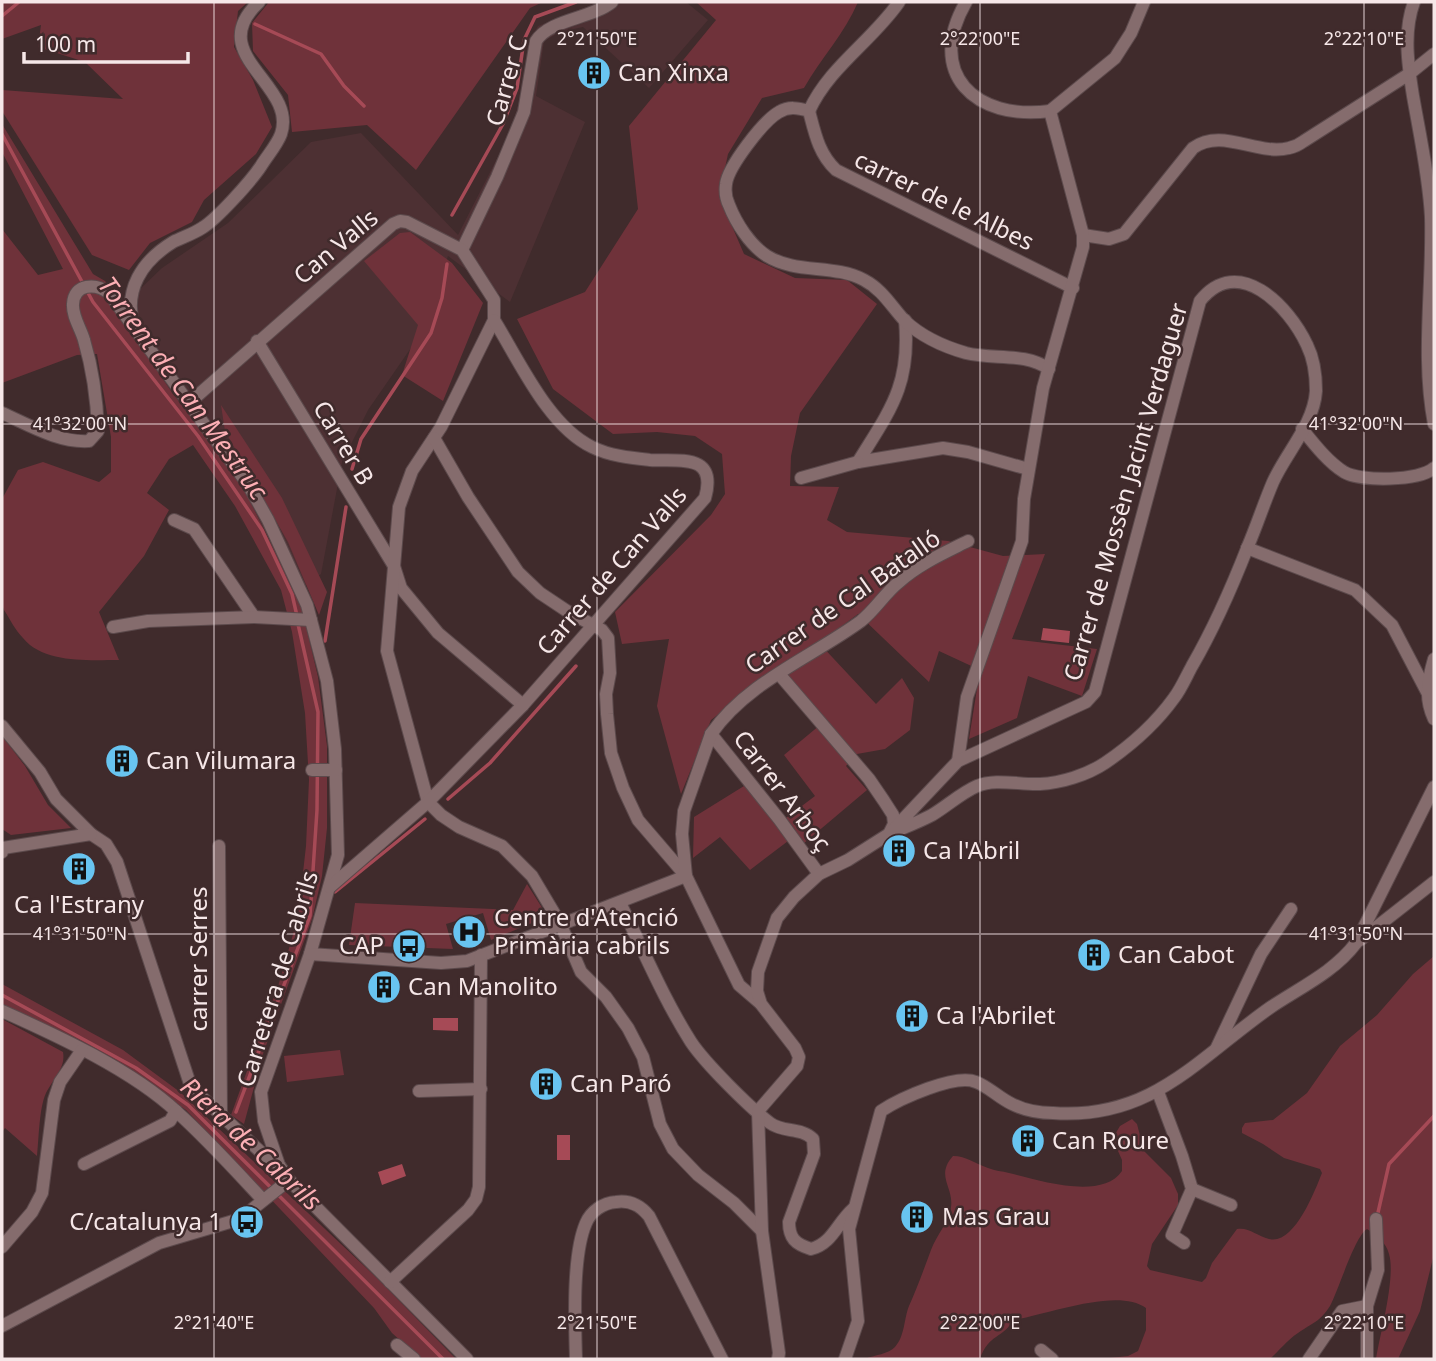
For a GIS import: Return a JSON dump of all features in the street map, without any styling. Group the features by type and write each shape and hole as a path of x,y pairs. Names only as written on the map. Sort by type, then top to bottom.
{"street":[{"path":"136,334 131,315 131,296 141,270 172,243 204,228 257,172 281,134 281,114 272,93 246,58 240,38 247,13 259,2"},
{"name":"Carrer C","path":"462,250 524,112 536,41 549,28 602,10 612,2"},
{"path":"899,2 884,22 830,76 809,111 796,107 787,109 768,121 734,166 726,182 727,203 751,242 765,255 781,263 856,276 884,293 905,320 938,342 966,353 1031,360 1049,369"},
{"path":"966,2 954,23 950,49 956,72 965,90 996,108 1026,114 1050,111 1115,58 1131,33 1144,2"},
{"path":"1414,2 1406,32 1409,74 1425,164 1431,217 1427,377 1434,424"},
{"path":"1083,235 1109,239 1124,234 1193,148 1204,140 1289,149 1409,74 1434,54"},
{"name":"carrer de le Albes","path":"809,111 819,148 836,170 1073,288"},
{"path":"958,761 967,697 1022,541 1028,469 1049,369 1083,247 1083,235 1050,111"},
{"name":"Can Valls","path":"189,403 257,341 400,221 462,250"},
{"path":"462,250 494,300 494,320 434,438 412,471 399,507 387,652 428,802 459,827 502,846 532,876 561,923 581,972 606,997 628,1028 649,1074 660,1124 674,1149 698,1175 734,1203 762,1231"},
{"name":"Carrer de Mossèn Jacint Verdaguer","path":"761,1004 757,991 758,972 777,918 818,874 848,860 889,834 932,815 978,785 1040,784 1069,779 1103,764 1143,733 1174,698 1217,619 1274,481 1311,411 1316,393 1314,368 1308,347 1296,325 1279,306 1249,284 1233,280 1217,285 1207,292 1195,314 1095,692 1086,702 958,761 889,834"},
{"name":"Carretera de Cabrils","path":"2,413 76,442 89,441 97,431 97,399 85,341 73,310 75,294 92,285 101,287 109,293 136,334 249,486 285,554 307,605 302,619 332,709 324,770 338,855 310,954 261,1092 264,1121 285,1182 467,1359"},
{"name":"Carrer de Can Valls","path":"330,887 428,802 523,705 705,498 709,486 707,475 701,466 691,461 624,457 593,448 581,441 552,414 494,320"},
{"path":"858,462 894,404 901,387 906,354 905,320"},
{"name":"Carrer B","path":"257,341 394,566 401,588 438,634 523,705"},
{"path":"1302,429 1319,450 1346,473 1378,478 1411,477 1430,472 1434,468"},
{"path":"434,438 468,497 518,572 540,593 602,630 608,638 610,649 607,714 611,753 623,788 638,820 686,876 739,985 761,1004 799,1057 797,1066 758,1111 762,1231 778,1359"},
{"path":"801,478 858,462 943,448 968,452 1028,469"},
{"path":"174,520 194,529 254,617"},
{"name":"Carrer de Cal Batalló","path":"686,876 682,834 684,811 711,734 718,723 749,695 863,620 899,582 931,560 968,541"},
{"path":"1248,548 1355,590 1392,625 1427,692"},
{"path":"113,627 148,621 254,617 302,619"},
{"path":"1407,654 1424,659 1434,653"},
{"path":"1434,660 1427,692 1428,706 1434,719"},
{"path":"779,674 869,779 893,815 894,824 889,834"},
{"path":"2,726 40,772 56,799 106,844 117,862 191,1087 265,1156 279,1165"},
{"name":"Carrer Arboç","path":"711,734 771,808 818,874"},
{"path":"1356,943 1434,787"},
{"path":"2,849 92,834"},
{"name":"carrer Serres","path":"219,846 221,1114"},
{"path":"310,954 441,963 467,961 686,876"},
{"path":"845,1359 858,1321 849,1229 881,1111 950,1082 968,1079 1012,1105 1034,1111 1055,1114 1112,1109 1127,1105 1158,1092 1270,1007 1332,968 1356,943 1434,882"},
{"path":"620,903 692,1044 771,1124 781,1129 807,1133 813,1139 814,1154 789,1222 792,1240 810,1249 820,1247 853,1209"},
{"path":"1214,1052 1261,954 1291,909"},
{"path":"390,1282 468,1210 476,1199 479,1186 481,1089 481,955"},
{"path":"2,1011 82,1050 135,1081 176,1111 265,1198"},
{"path":"2,1247 32,1212 42,1193 54,1100 60,1082 82,1050"},
{"path":"419,1091 481,1089"},
{"path":"1158,1092 1174,1131 1192,1189 1172,1235 1184,1242"},
{"path":"84,1164 170,1121 176,1111"},
{"path":"2,1326 159,1244 240,1219 285,1182"},
{"path":"1192,1189 1231,1205"},
{"path":"576,1359 575,1303 580,1244 586,1222 594,1211 609,1203 621,1201 643,1208 649,1216 722,1359"},
{"path":"1367,1359 1367,1306 1378,1270 1376,1219"},
{"path":"1309,1359 1342,1311 1367,1306"},
{"path":"397,1345 414,1359"},
{"path":"1041,1350 1052,1359"}],"shaded area":[{"path":"2,2 248,2 238,11 234,47 253,80 272,127 256,154 204,200 192,222 150,243 129,270 92,255 2,111 2,90 123,99 85,62 38,47 41,25 2,39"},
{"path":"269,2 543,2 530,8 416,170 367,125 292,132 288,95 253,51 252,23"},
{"path":"599,2 686,2 708,20 649,88 583,27 560,32 544,41 536,96 585,122 510,302 448,256 422,332 368,410 342,462 321,574 296,592 171,391 117,311 162,268 228,223 311,142 361,133 458,235 511,131 523,87 529,42 538,26"},
{"path":"696,2 858,2 804,88 762,98 728,154 719,196 744,254 795,278 847,280 877,304 800,413 791,456 790,486 839,487 827,520 847,532 948,541 1003,556 1045,554 1012,639 1097,649 1082,696 1028,676 1017,718 969,739 980,670 939,651 929,682 858,614 819,643 876,704 902,678 914,698 910,730 885,749 857,754 846,766 867,790 803,844 796,835 750,870 720,837 693,858 694,817 744,786 778,824 815,796 784,755 826,720 778,668 711,720 681,794 657,706 669,639 622,644 615,612 711,515 725,494 722,454 695,436 657,432 613,434 553,389 517,319 585,292 638,209 629,126 716,20"},
{"path":"2,124 93,274 105,281 125,305 117,312 171,391 242,485 301,605 318,677 327,746 327,828 322,876 312,919 263,1054 244,1124 231,1115 279,983 298,917 306,846 309,780 305,713 292,632 281,590 235,506 193,445 169,459 147,493 169,510 144,556 99,612 119,660 68,659 43,652 20,635 4,610 2,499 18,470 43,462 99,482 111,472 111,437 97,354 77,355 2,383 2,229 38,275 63,269 2,152"},
{"path":"410,232 452,263 483,303 443,401 402,375 418,325 364,261 400,233"},
{"path":"221,405 282,498 327,592 319,615 288,542 225,431"},
{"path":"1043,628 1070,631 1069,643 1041,640"},
{"path":"2,736 25,766 48,805 71,828 11,835 2,829"},
{"path":"527,884 546,914 544,918 491,940 483,913 446,924 453,949 349,945 355,903 513,910"},
{"name":"Centre d'Atenció Primària cabrils","path":"480,917 487,936 459,947 451,928"},
{"path":"1434,956 1434,1254 1420,1311 1398,1359 1376,1359 1389,1291 1391,1264 1386,1246 1367,1229 1357,1242 1334,1298 1323,1316 1290,1339 1270,1359 1101,1359 1128,1356 1138,1351 1146,1330 1146,1308 1133,1302 1118,1300 1081,1304 1013,1320 987,1345 980,1359 865,1359 892,1349 901,1338 909,1306 933,1244 950,1213 951,1200 945,1176 953,1156 993,1170 1052,1183 1085,1187 1100,1185 1113,1180 1122,1171 1122,1160 1114,1136 1120,1126 1132,1119 1137,1124 1144,1151 1171,1178 1178,1194 1178,1205 1152,1244 1147,1266 1150,1270 1202,1282 1212,1263 1237,1229 1249,1230 1269,1239 1278,1239 1287,1234 1302,1216 1322,1173 1320,1169 1284,1158 1242,1133 1242,1128 1245,1123 1273,1120 1307,1093 1340,1046 1377,1015 1413,974"},
{"path":"2,984 123,1050 180,1092 378,1279 456,1359 421,1359 392,1333 374,1308 186,1110 151,1087 2,1007"},
{"path":"433,1018 458,1018 458,1031 433,1030"},
{"path":"2,1019 63,1052 61,1068 44,1099 37,1156 5,1128 2,1132"},
{"path":"340,1050 344,1075 287,1082 284,1056"},
{"path":"557,1135 570,1135 570,1160 557,1160"},
{"path":"402,1164 406,1176 382,1185 378,1172"}],"waterway":[{"path":"2,16 19,2"},
{"path":"452,215 503,124 517,88 524,40 535,17 576,2"},
{"path":"255,24 321,54 344,86 364,106"},
{"name":"Torrent de Can Mestruc","path":"2,134 93,302 198,436 262,530 292,594 297,616"},
{"path":"352,469 361,439 431,333 442,298 447,264"},
{"path":"325,641 346,507"},
{"path":"236,1112 310,916 317,810 318,712 298,624"},
{"path":"448,799 490,763 576,666"},
{"path":"335,892 425,819"},
{"name":"Riera de Cabrils","path":"2,995 136,1068 188,1105 443,1359"},
{"path":"1377,1217 1389,1164 1434,1116"}],"place":[{"name":"Can Xinxa","path":"594,73"},
{"name":"Can Vilumara","path":"122,761"},
{"name":"Ca l'Abril","path":"899,851"},
{"name":"Ca l'Estrany","path":"79,869"},
{"name":"Centre d'Atenció Primària cabrils","path":"469,932"},
{"name":"CAP","path":"409,946"},
{"name":"Can Cabot","path":"1094,955"},
{"name":"Can Manolito","path":"384,987"},
{"name":"Ca l'Abrilet","path":"912,1016"},
{"name":"Can Paró","path":"546,1084"},
{"name":"Can Roure","path":"1028,1141"},
{"name":"Mas Grau","path":"917,1217"},
{"name":"C/catalunya 1","path":"247,1222"}]}
